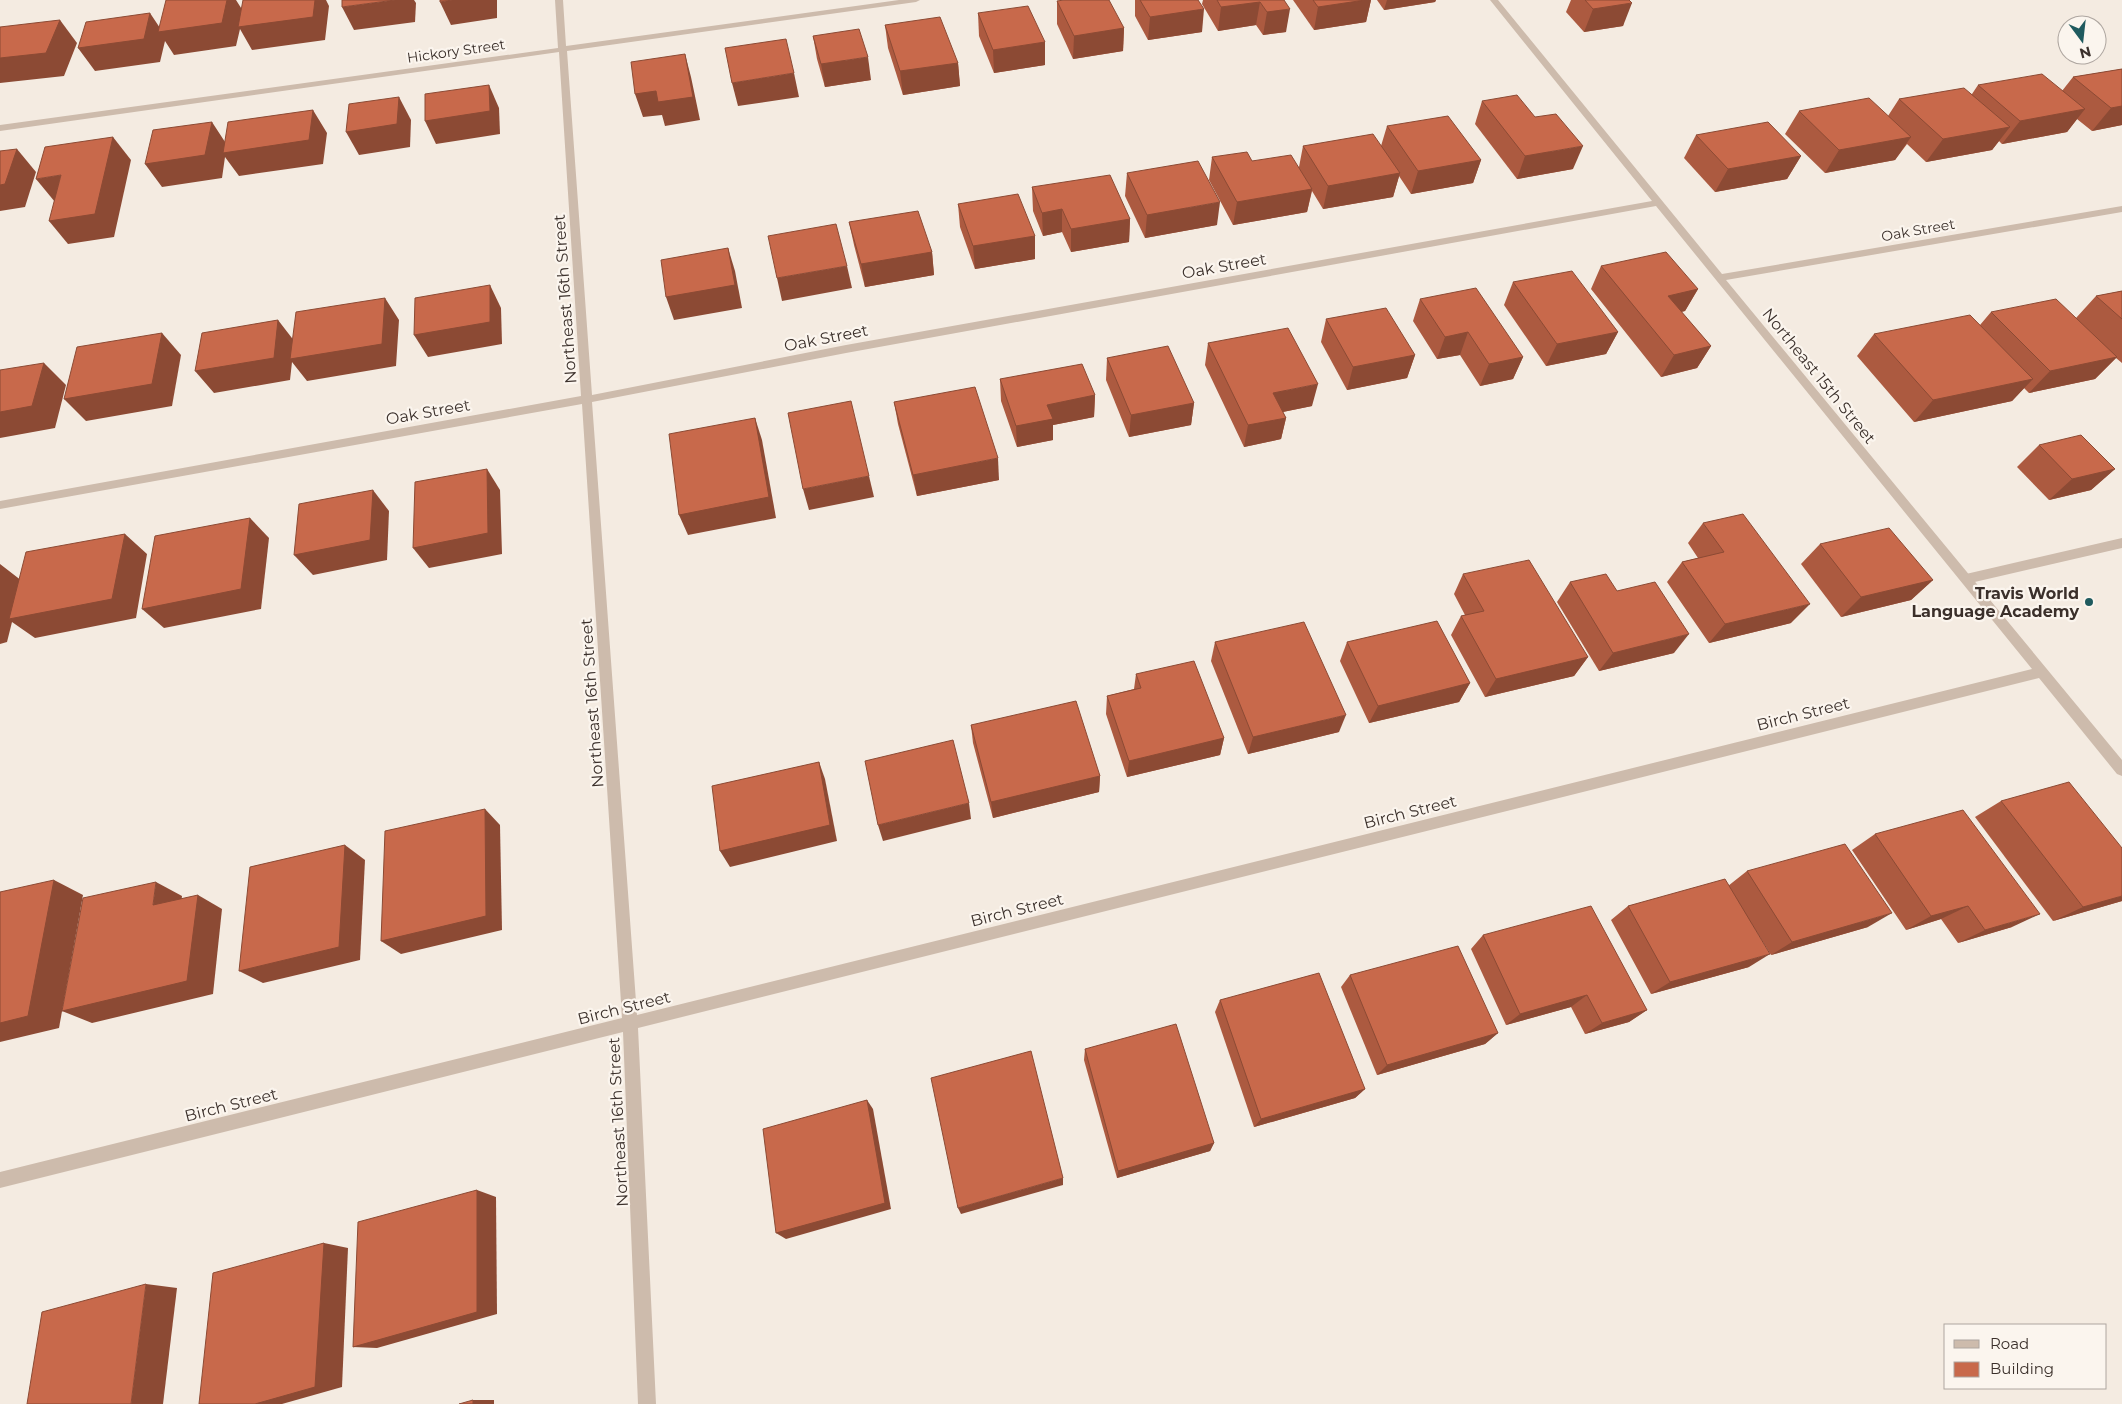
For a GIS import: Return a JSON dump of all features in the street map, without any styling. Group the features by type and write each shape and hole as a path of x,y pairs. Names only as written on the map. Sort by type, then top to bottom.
{"street":[{"name":"Northeast 16th Street","path":"559,0 564,50 630,1024 647,1404"},
{"name":"Hickory Street","path":"0,128 916,0"},
{"name":"Northeast 15th Street","path":"1494,0 1718,278 2122,770"},
{"name":"Oak Street","path":"0,505 588,399 865,346 1658,204"},
{"name":"Oak Street","path":"1718,278 2122,209"},
{"path":"1966,579 2122,543"},
{"name":"Birch Street","path":"0,1180 2042,672"}],"building":[{"path":"166,0 227,0 222,23 158,32"},
{"path":"243,0 315,0 313,17 238,27"},
{"path":"342,0 395,0 342,7"},
{"path":"1109,0 1124,28 1074,36 1057,1"},
{"path":"1140,0 1198,0 1204,9 1150,17"},
{"path":"1217,0 1284,0 1290,9 1267,12 1260,2 1221,7"},
{"path":"1313,0 1365,0 1318,7"},
{"path":"1585,0 1629,0 1632,3 1593,9"},
{"path":"1028,6 1045,42 993,50 978,13"},
{"path":"150,13 144,39 78,48 86,22"},
{"path":"940,17 958,63 900,71 885,25"},
{"path":"60,20 46,53 0,58 0,27"},
{"path":"859,29 868,57 821,64 813,36"},
{"path":"786,39 794,73 732,83 725,48"},
{"path":"685,54 693,97 658,102 656,91 635,94 631,62"},
{"path":"2122,69 2122,106 2111,108 2073,77"},
{"path":"2042,74 2085,109 2020,121 1978,85"},
{"path":"489,85 490,111 425,121 425,94"},
{"path":"1964,88 2010,127 1943,139 1899,99"},
{"path":"1517,95 1535,117 1556,114 1583,146 1525,156 1482,101"},
{"path":"399,97 397,124 346,132 349,104"},
{"path":"1869,98 1911,137 1839,150 1799,111"},
{"path":"313,110 309,140 223,153 228,122"},
{"path":"1448,116 1481,160 1418,171 1387,126"},
{"path":"212,122 205,155 145,164 153,130"},
{"path":"1768,122 1801,156 1728,169 1696,135"},
{"path":"1373,134 1400,173 1328,186 1303,146"},
{"path":"113,137 95,214 49,221 61,175 36,179 45,147"},
{"path":"17,149 5,184 0,185 0,151"},
{"path":"1247,152 1252,161 1291,155 1312,189 1237,202 1212,157"},
{"path":"1198,161 1220,202 1147,215 1127,173"},
{"path":"1110,175 1130,219 1071,229 1062,209 1042,213 1032,187"},
{"path":"1018,194 1035,236 973,246 958,204"},
{"path":"918,211 932,252 861,264 849,222"},
{"path":"836,224 847,266 777,278 768,236"},
{"path":"728,248 735,285 666,297 661,260"},
{"path":"1666,252 1698,289 1668,296 1711,346 1674,355 1601,266"},
{"path":"1572,271 1618,332 1557,344 1513,282"},
{"path":"490,285 490,322 414,335 415,298"},
{"path":"1476,288 1523,357 1489,364 1468,332 1445,337 1420,299"},
{"path":"2122,291 2122,319 2096,296"},
{"path":"385,298 382,344 290,359 296,312"},
{"path":"2056,299 2117,357 2050,371 1991,312"},
{"path":"1386,308 1415,355 1353,367 1326,319"},
{"path":"1970,315 2033,379 1933,400 1874,334"},
{"path":"278,320 274,358 195,371 202,333"},
{"path":"1288,328 1318,384 1273,393 1286,418 1248,425 1208,343"},
{"path":"162,333 152,384 64,399 77,347"},
{"path":"1168,346 1194,403 1131,415 1107,358"},
{"path":"44,363 32,406 0,412 0,370"},
{"path":"1082,364 1095,395 1047,405 1053,419 1016,426 1000,379"},
{"path":"975,387 998,458 913,475 894,402"},
{"path":"851,401 869,476 803,489 788,413"},
{"path":"755,418 769,497 679,515 669,434"},
{"path":"2081,435 2115,469 2072,479 2039,445"},
{"path":"487,469 488,533 413,548 415,482"},
{"path":"373,490 370,540 294,555 299,504"},
{"path":"1743,514 1810,604 1725,624 1682,562 1724,552 1703,523"},
{"path":"250,518 241,589 142,609 155,536"},
{"path":"1889,528 1933,580 1861,597 1820,544"},
{"path":"125,534 112,599 9,619 26,552"},
{"path":"1529,560 1588,657 1496,679 1461,616 1484,611 1463,574"},
{"path":"1606,574 1617,591 1655,582 1689,634 1613,653 1570,582"},
{"path":"1437,621 1470,683 1378,706 1347,642"},
{"path":"1304,622 1346,715 1253,737 1215,642"},
{"path":"1194,661 1224,738 1129,761 1107,696 1141,688 1136,674"},
{"path":"1076,701 1100,776 991,802 971,725"},
{"path":"953,740 969,803 878,825 865,761"},
{"path":"819,762 830,825 720,851 712,786"},
{"path":"2069,782 2122,848 2122,896 2083,907 2001,801"},
{"path":"485,809 486,916 381,941 385,831"},
{"path":"1963,810 2040,914 1985,930 1968,906 1931,916 1875,834"},
{"path":"1845,844 1892,913 1792,942 1747,871"},
{"path":"345,845 339,947 239,971 250,867"},
{"path":"1725,879 1770,954 1670,982 1628,906"},
{"path":"54,880 28,1016 0,1023 0,892"},
{"path":"156,882 153,905 198,895 187,981 62,1011 83,898"},
{"path":"1591,906 1647,1010 1602,1023 1587,995 1520,1014 1483,935"},
{"path":"1458,946 1498,1033 1387,1065 1350,975"},
{"path":"1319,973 1365,1089 1261,1119 1220,1000"},
{"path":"1176,1024 1214,1143 1118,1171 1085,1049"},
{"path":"1031,1051 1063,1178 958,1208 931,1078"},
{"path":"867,1100 885,1203 776,1233 763,1129"},
{"path":"477,1190 477,1312 353,1347 358,1222"},
{"path":"324,1243 315,1387 255,1404 199,1404 213,1273"},
{"path":"146,1284 131,1404 27,1404 42,1312"},
{"path":"473,1400 473,1404 459,1404"}],"place":[{"name":"Travis World Language Academy","path":"2089,602"}]}
